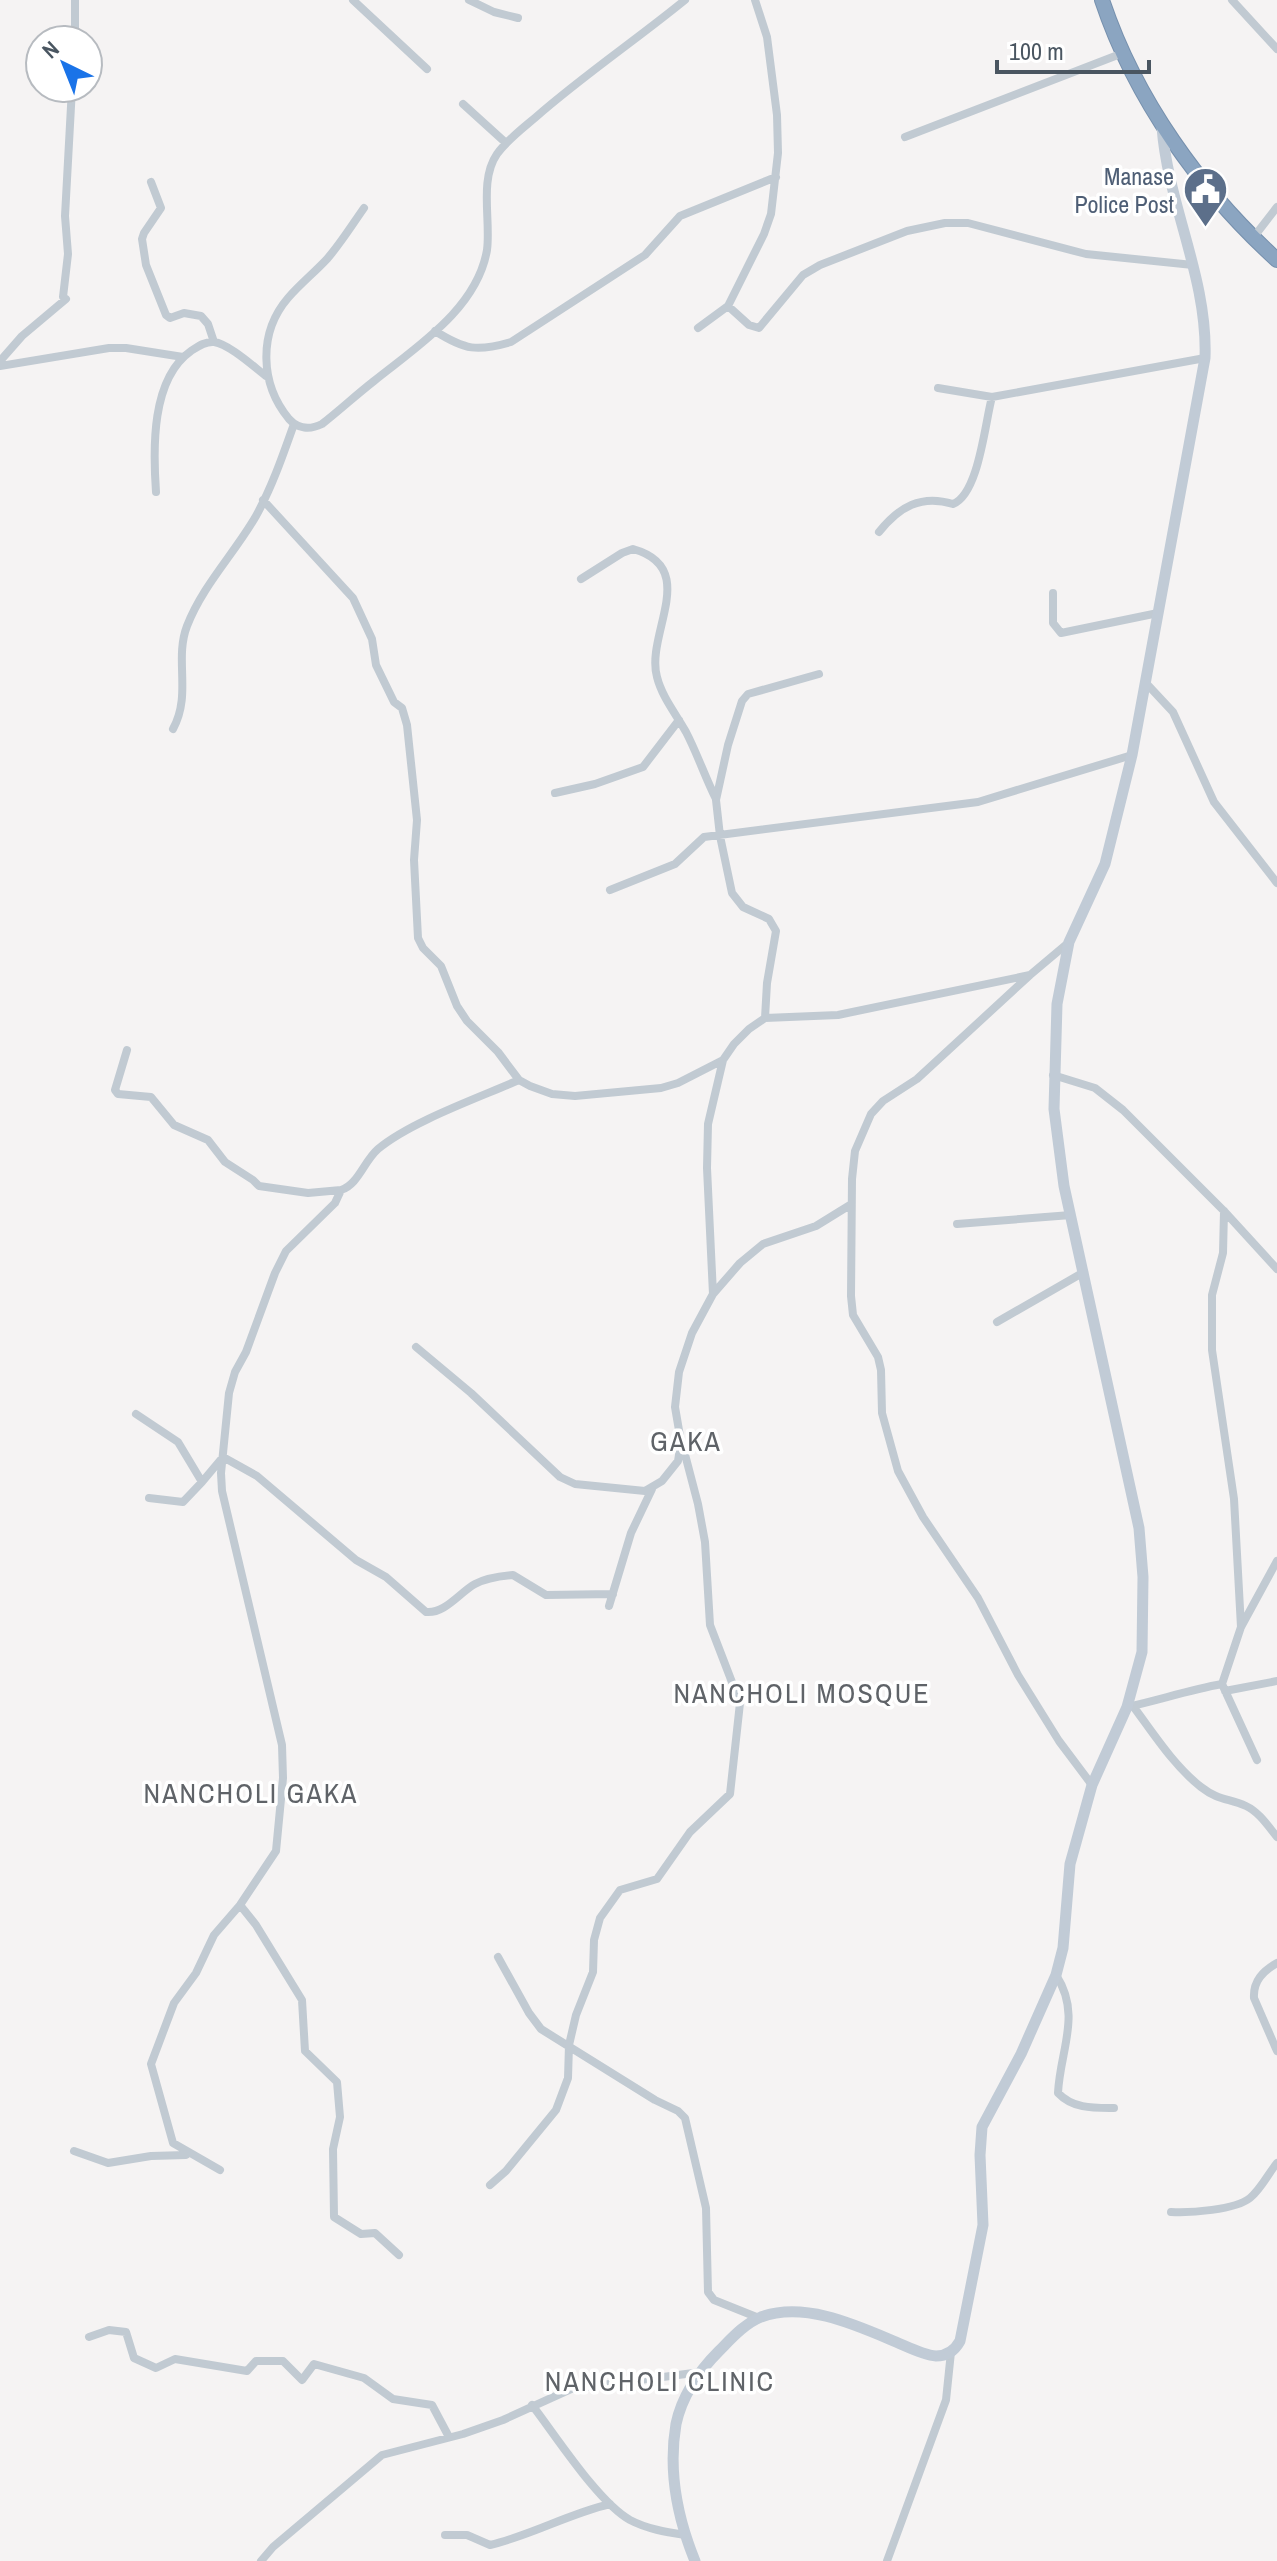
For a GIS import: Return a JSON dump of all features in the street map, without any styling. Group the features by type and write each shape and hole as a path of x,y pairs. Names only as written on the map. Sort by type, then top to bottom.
{"highway":[{"path":"1102,0 1123,53 1162,124 1195,173 1277,260"}],"street":[{"path":"75,0 75,24"},
{"path":"353,0 427,69"},
{"path":"469,0 494,12 518,18"},
{"path":"364,208 334,251 285,301 275,317 265,359 266,376 294,424 313,428 322,424 435,331 470,291 482,270 487,249 489,171 495,156 571,86 651,29 685,0"},
{"path":"698,328 728,306 771,214 776,177 777,115 767,37 755,0"},
{"path":"1232,0 1277,49"},
{"path":"905,137 1123,53"},
{"path":"0,364 22,336 66,299 63,297 68,254 65,216 71,104"},
{"path":"463,104 506,143"},
{"path":"887,2561 946,2400 951,2352 960,2341 981,2243 984,2207 980,2155 982,2127 1021,2054 1056,1975 1063,1948 1070,1864 1092,1785 1130,1707 1142,1652 1143,1577 1139,1528 1056,1136 1053,1075 1057,1004 1069,942 1105,864 1132,755 1205,358 1204,309 1168,176 1162,124"},
{"path":"435,331 468,349 488,349 511,342 645,255 680,216 776,177"},
{"path":"151,182 161,208 142,239 150,278 166,315 175,318 184,313 201,316 208,324 214,342"},
{"path":"1253,238 1277,207"},
{"path":"728,306 749,325 759,328 803,275 820,265 907,231 945,223 968,223 1086,254 1193,265"},
{"path":"156,492 155,430 158,411 173,371 183,357 205,343 214,342 266,376"},
{"path":"0,364 109,348 183,357"},
{"path":"938,388 992,397 1205,358"},
{"path":"879,532 891,517 913,503 933,500 953,504 964,496 978,461 992,397"},
{"path":"173,729 182,702 184,675 181,646 187,628 201,594 256,516 294,424"},
{"path":"263,500 353,598 372,639 376,665 394,702 402,708 407,725 417,820 414,860 418,938 423,948 441,966 457,1006 467,1021 498,1052 519,1080 552,1094 575,1096 678,1083 723,1060 749,1029 765,1018 838,1015 1030,975"},
{"path":"581,579 633,549 656,560 664,570 668,597 654,665 658,681 716,800 732,893 737,902 769,919 776,931 767,983 765,1018"},
{"path":"1053,593 1053,623 1061,633 1158,613"},
{"path":"716,800 742,701 748,694 819,674"},
{"path":"1145,682 1173,712 1214,802 1277,883"},
{"path":"555,793 595,784 643,767 679,720"},
{"path":"610,890 675,864 704,837 978,802 1132,755"},
{"path":"1069,942 917,1079 883,1101 871,1114 855,1151 850,1205 853,1315 878,1357 882,1413 898,1471 923,1517 978,1598 1018,1675 1059,1741 1092,1785"},
{"path":"127,1050 115,1090 118,1094 151,1097 174,1125 208,1140 225,1162 259,1186 308,1193 349,1188 374,1152 394,1138 519,1080"},
{"path":"713,1294 707,1141 723,1060"},
{"path":"1053,1075 1095,1088 1123,1110 1277,1269"},
{"path":"220,2170 190,2155 170,2140 151,2064 174,2003 196,1973 214,1935 240,1905 276,1851 284,1757 222,1491 232,1382 286,1251 335,1203 341,1190"},
{"path":"490,2185 506,2171 556,2110 568,2078 569,2045 576,2015 593,1972 596,1929 616,1893 623,1887 657,1879 690,1832 730,1794 740,1703 710,1625 705,1542 675,1407 679,1372 692,1333 713,1294 740,1263 763,1244 816,1226 850,1205"},
{"path":"1224,1211 1223,1253 1212,1295 1212,1350 1234,1499 1241,1627"},
{"path":"957,1224 1071,1215"},
{"path":"997,1322 1084,1272"},
{"path":"416,1347 471,1393 560,1477 575,1484 639,1491 652,1489"},
{"path":"136,1414 178,1442 202,1482"},
{"path":"609,1606 631,1533 652,1489 674,1470 681,1442"},
{"path":"149,1498 183,1502 223,1457"},
{"path":"223,1457 257,1476 356,1560 386,1577 426,1612 443,1608 478,1582 513,1575 546,1595 613,1594"},
{"path":"1257,1760 1224,1688 1241,1627 1277,1561"},
{"path":"1130,1707 1178,1692 1277,1681"},
{"path":"1130,1707 1198,1786 1218,1799 1245,1805 1260,1816 1277,1837"},
{"path":"240,1905 256,1925 302,2000 305,2051 337,2082 340,2117 333,2149 334,2217 361,2234 375,2233 399,2255"},
{"path":"498,1957 537,2024 546,2033 685,2118 706,2208 708,2292 714,2300 759,2318"},
{"path":"1277,1963 1262,1974 1254,1990 1277,2051"},
{"path":"1056,1975 1066,1990 1070,2016 1058,2093 1081,2106 1114,2108"},
{"path":"74,2151 108,2163 151,2156 190,2155"},
{"path":"1171,2212 1222,2208 1245,2201 1257,2191 1277,2163"},
{"path":"695,2561 676,2504 676,2428 680,2409 701,2372 737,2333 759,2318 784,2313 810,2313 850,2324 934,2356 951,2352"},
{"path":"89,2337 109,2330 126,2332 134,2358 156,2368 175,2359 247,2371 256,2361 283,2361 302,2380 314,2364 364,2378 393,2399 432,2405 449,2437"},
{"path":"261,2561 273,2547 382,2455 503,2420 571,2389 701,2372"},
{"path":"532,2405 610,2504 632,2521 685,2535"},
{"path":"445,2535 467,2535 490,2545 543,2528 578,2511 610,2504"}],"place":[{"name":"Manase Police Post","path":"1205,229"}],"district":[{"name":"GAKA","path":"686,1441"},
{"name":"NANCHOLI MOSQUE","path":"802,1693"},
{"name":"NANCHOLI GAKA","path":"251,1793"},
{"name":"NANCHOLI CLINIC","path":"660,2381"}]}
